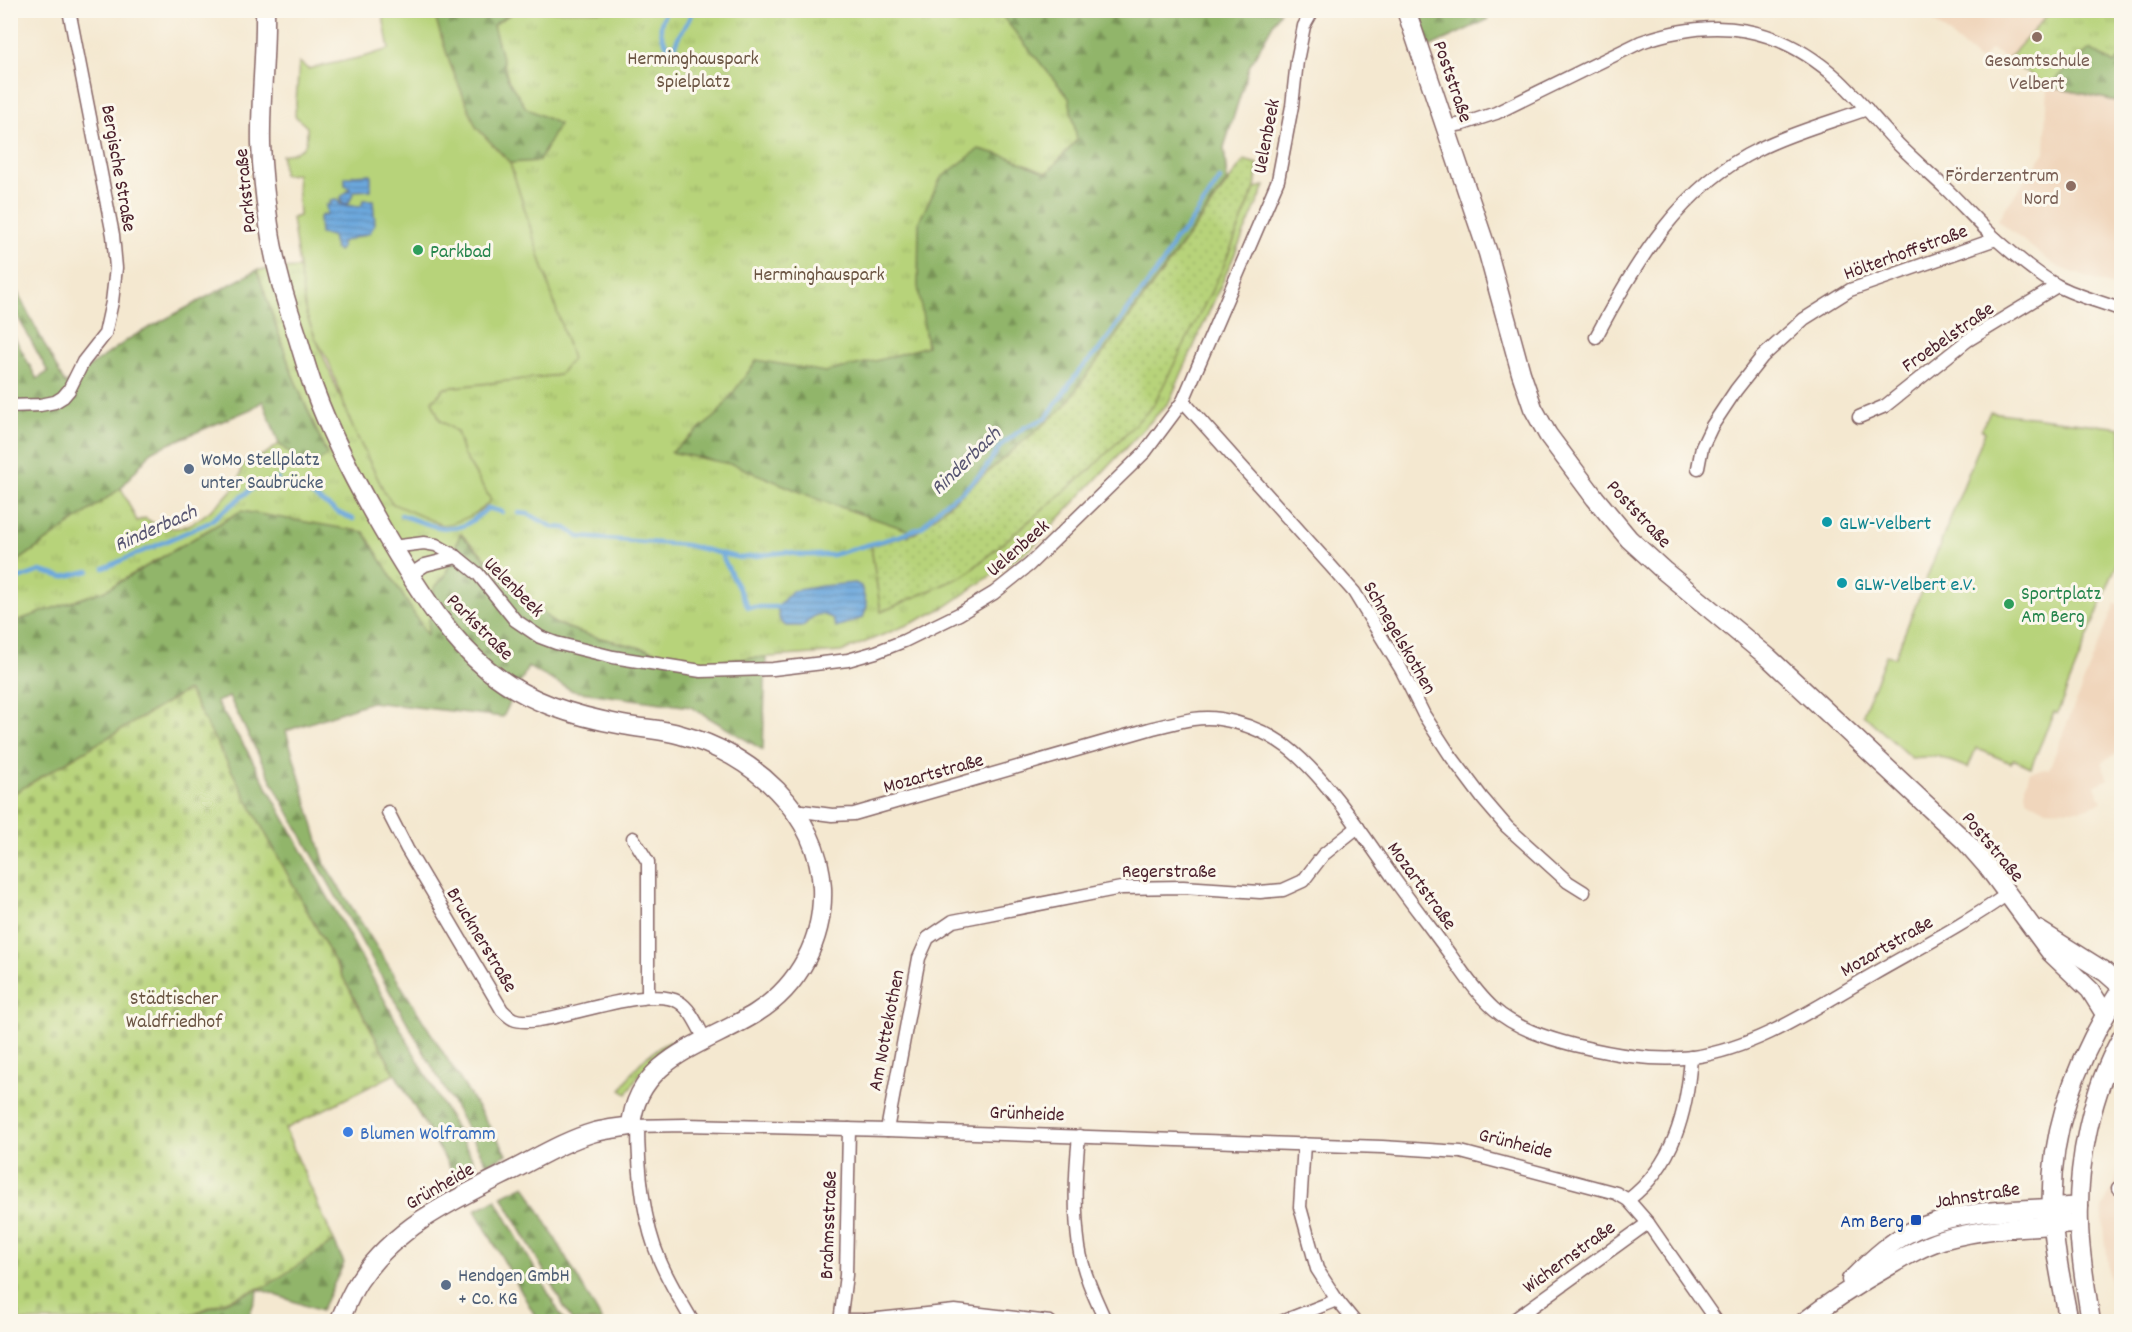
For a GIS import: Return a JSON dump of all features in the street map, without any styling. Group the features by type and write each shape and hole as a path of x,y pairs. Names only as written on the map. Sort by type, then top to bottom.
{"street":[{"name":"Bergische Straße","path":"10,406 40,405 55,402 63,397 83,362 105,334 112,302 116,268 113,235 69,10"},
{"name":"Parkstraße","path":"265,10 261,143 269,229 282,288 314,389 332,432 392,547 427,602 451,632 488,670 531,698 567,714 624,726 681,734 717,748 750,767 794,810 806,828 814,848 822,889 816,936 809,955 796,978 778,997 755,1013 674,1056 648,1080 633,1108 635,1126"},
{"name":"Uelenbeek","path":"392,547 424,543 436,545 457,557 478,574 515,620 540,637 613,657 701,671 773,669 848,660 904,641 959,614 994,593 1029,565 1145,452 1183,401 1278,180 1292,106 1299,49 1304,26 1313,10"},
{"name":"Poststraße","path":"1406,10 1488,253 1533,408 1570,467 1629,539 1769,658 1966,842 1987,866 2006,895 2051,953 2090,990 2104,1014"},
{"path":"1445,127 1463,124 1496,113 1641,42 1687,29 1736,28 1754,32 1791,46 1823,67 1996,239 2057,286 2121,310"},
{"path":"1596,337 1618,296 1653,240 1700,188 1718,172 1777,140 1867,109"},
{"name":"Hölterhoffstraße","path":"1698,468 1702,447 1712,426 1736,390 1762,357 1804,319 1850,290 1996,239"},
{"name":"Froebelstraße","path":"1859,417 1885,406 1968,340 2057,286"},
{"name":"Schnegelskothen","path":"1183,401 1354,592 1401,669 1424,714 1450,755 1483,799 1507,827 1568,882 1584,892"},
{"name":"Uelenbeek","path":"410,575 425,564 457,557"},
{"name":"Mozartstraße","path":"794,810 832,815 854,814 1153,728 1203,718 1220,719 1254,728 1286,747 1302,760 1358,828 1472,985 1495,1010 1521,1026 1551,1039 1609,1053 1649,1058 1691,1057 1739,1045 1776,1030 1946,933 2006,895"},
{"name":"Brucknerstraße","path":"388,812 406,849 502,1010 513,1018 532,1021 648,996 668,997 681,1003 690,1012 705,1039"},
{"name":"Regerstraße","path":"928,938 953,921 1121,888 1183,887 1260,892 1282,890 1303,881 1323,855 1358,828"},
{"path":"633,838 648,862 648,996"},
{"name":"Poststraße","path":"2029,924 2105,972 2121,988"},
{"name":"Am Nottekothen","path":"887,1130 919,958 928,938"},
{"path":"2069,1322 2053,1217 2059,1136 2074,1075 2104,1014 2121,988"},
{"path":"2091,1322 2079,1215 2082,1162 2090,1119 2105,1072 2121,1037"},
{"name":"Wichernstraße","path":"1628,1200 1645,1188 1665,1158 1680,1127 1688,1093 1691,1057"},
{"path":"635,1126 648,1223 653,1242 660,1261 693,1322"},
{"name":"Grünheide","path":"339,1322 359,1282 381,1254 417,1222 554,1148 596,1132 635,1126 849,1129 1079,1136 1461,1152 1593,1185 1628,1200 1648,1223 1717,1322"},
{"name":"Brahmsstraße","path":"840,1321 846,1275 849,1129"},
{"path":"1079,1136 1076,1204 1080,1249 1089,1281 1106,1322"},
{"path":"1304,1144 1300,1207 1317,1269 1337,1300 1355,1322"},
{"name":"Jahnstraße","path":"1804,1322 1829,1303 1920,1249 1942,1240 2005,1229 2053,1217 2079,1215"},
{"name":"Wichernstraße","path":"1511,1322 1648,1223"},
{"path":"1281,1322 1337,1300"},
{"path":"840,1321 955,1311 1050,1322"}],"shaded area":[{"name":"Gesamtschule Velbert","path":"1922,11 2107,11 2048,86 1991,49 1980,61"},
{"name":"Förderzentrum Nord","path":"2048,86 2121,102 2121,289 2057,267 1997,220 2045,152"},
{"path":"2115,603 2122,605 2121,751 2101,762 2108,779 2095,785 2102,802 2079,810 2045,809 2026,799 2026,785 2030,771 2049,769"},
{"path":"2121,1159 2121,1321 2114,1321 2102,1208 2115,1183"}],"green space":[{"path":"1417,10 1489,11 1487,20 1429,47"},
{"name":"Parkbad","path":"382,11 433,11 450,64 476,127 510,163 572,359 559,375 445,388 432,401 440,420 457,432 463,454 491,500 469,517 442,525 393,504 385,493 353,428 328,360 306,314 292,218 299,216 297,174 283,175 282,155 303,148 306,140 307,127 295,116 299,62 308,69 389,49"},
{"name":"Herminghauspark","path":"433,11 1280,11 1249,67 1224,147 1227,182 916,533 871,546 881,612 965,575 1092,468 1222,270 1255,188 1265,186 1169,402 1031,548 945,607 841,652 698,662 588,635 554,623 461,534 445,576 434,588 427,636 241,511 106,590 11,623 10,567 121,488 137,521 145,518 160,526 177,528 193,523 210,511 237,483 242,465 279,444 309,469 327,455 293,376 257,270 301,268 306,314 353,428 385,493 393,504 491,500 463,454 457,432 440,420 432,401 445,388 559,375"},
{"path":"433,11 515,11 493,25 508,80 526,108 559,124 539,161 510,163 476,127 450,64"},
{"path":"998,11 1280,11 1249,67 1224,147 1227,182 1064,407 916,533 820,500 735,465 671,452 716,416 757,360 825,372 927,346 918,286 919,221 941,178 979,149 1009,157 1047,173 1077,140 1069,98"},
{"path":"2051,11 2121,11 2121,102 2048,86 2007,60"},
{"path":"2090,49 2114,64 2121,57 2121,102 2048,86"},
{"path":"1244,160 1258,164 1255,188 1222,270 1153,406 1092,468 965,575 881,612 871,546 916,533 1064,407"},
{"path":"257,270 293,376 327,455 309,469 279,444 263,401 251,409 152,451 121,488 11,566 10,329 37,379 48,372 11,304 11,280 65,384 132,337"},
{"name":"Sportplatz Am Berg","path":"1990,412 2121,428 2121,553 2057,714 2054,712 2031,767 2013,759 2011,763 1976,748 1968,768 1937,756 1911,758 1863,714 1886,655 1895,657 1985,432 1981,429"},
{"path":"241,511 364,532 427,635 434,588 445,576 460,534 554,623 588,635 698,662 766,657 763,750 691,707 573,691 528,667 503,717 371,702 286,731 325,865 507,1154 487,1164 279,795 229,697 216,702 246,749 478,1169 457,1179 395,1074 188,690 11,795 10,623 106,590"},
{"name":"Städtischer Waldfriedhof","path":"188,690 395,1074 285,1129 334,1241 268,1285 173,1321 11,1321 11,795"},
{"path":"670,1041 673,1047 646,1068 627,1094 621,1090 641,1062"},
{"path":"525,1185 602,1321 572,1321 502,1196"},
{"path":"496,1200 564,1321 538,1321 475,1210"},
{"path":"334,1241 344,1263 321,1311 259,1289 247,1321 173,1322 258,1289"}],"water":[{"path":"371,174 371,190 354,191 349,203 341,202 341,197 350,189 345,185 345,177"},
{"path":"337,199 340,204 359,207 363,200 373,200 375,223 370,233 341,242 342,247 338,251 335,249 332,236 320,234 319,219 327,214 326,205 331,204 330,200"},
{"path":"855,583 861,586 867,606 863,618 836,627 832,618 822,615 813,617 803,626 786,626 780,621 777,607 792,591"}],"waterway":[{"path":"667,10 662,20 661,33 668,47 673,48"},
{"path":"675,47 692,10"},
{"name":"Rinderbach","path":"518,513 528,514 553,527 566,528 579,537 686,545 740,558 786,552 801,555 832,555 922,527 942,505 963,491 983,472 1001,445 1025,427 1046,418 1079,371 1099,350 1164,261 1175,239 1187,228 1220,179"},
{"name":"Rinderbach","path":"104,568 208,523 253,488 278,479"},
{"name":"Rinderbach","path":"306,491 337,512 353,519"},
{"name":"Rinderbach","path":"401,515 432,526 449,528 465,525 488,508 502,512"},
{"path":"721,554 748,607 777,607"},
{"name":"Rinderbach","path":"10,582 40,571 63,577 89,571"}],"place":[{"name":"Gesamtschule Velbert","path":"2037,37"},
{"name":"Förderzentrum Nord","path":"2071,186"},
{"name":"Parkbad","path":"418,250"},
{"name":"WoMo Stellplatz unter Saubrücke","path":"189,469"},
{"name":"GLW-Velbert","path":"1827,522"},
{"name":"GLW-Velbert e.V.","path":"1842,583"},
{"name":"Sportplatz Am Berg","path":"2009,604"},
{"name":"Blumen Wolframm","path":"348,1132"},
{"name":"Am Berg","path":"1916,1220"},
{"name":"Hendgen GmbH + Co. KG","path":"446,1285"}],"park label":[{"name":"Herminghauspark Spielplatz","path":"693,68"}]}
